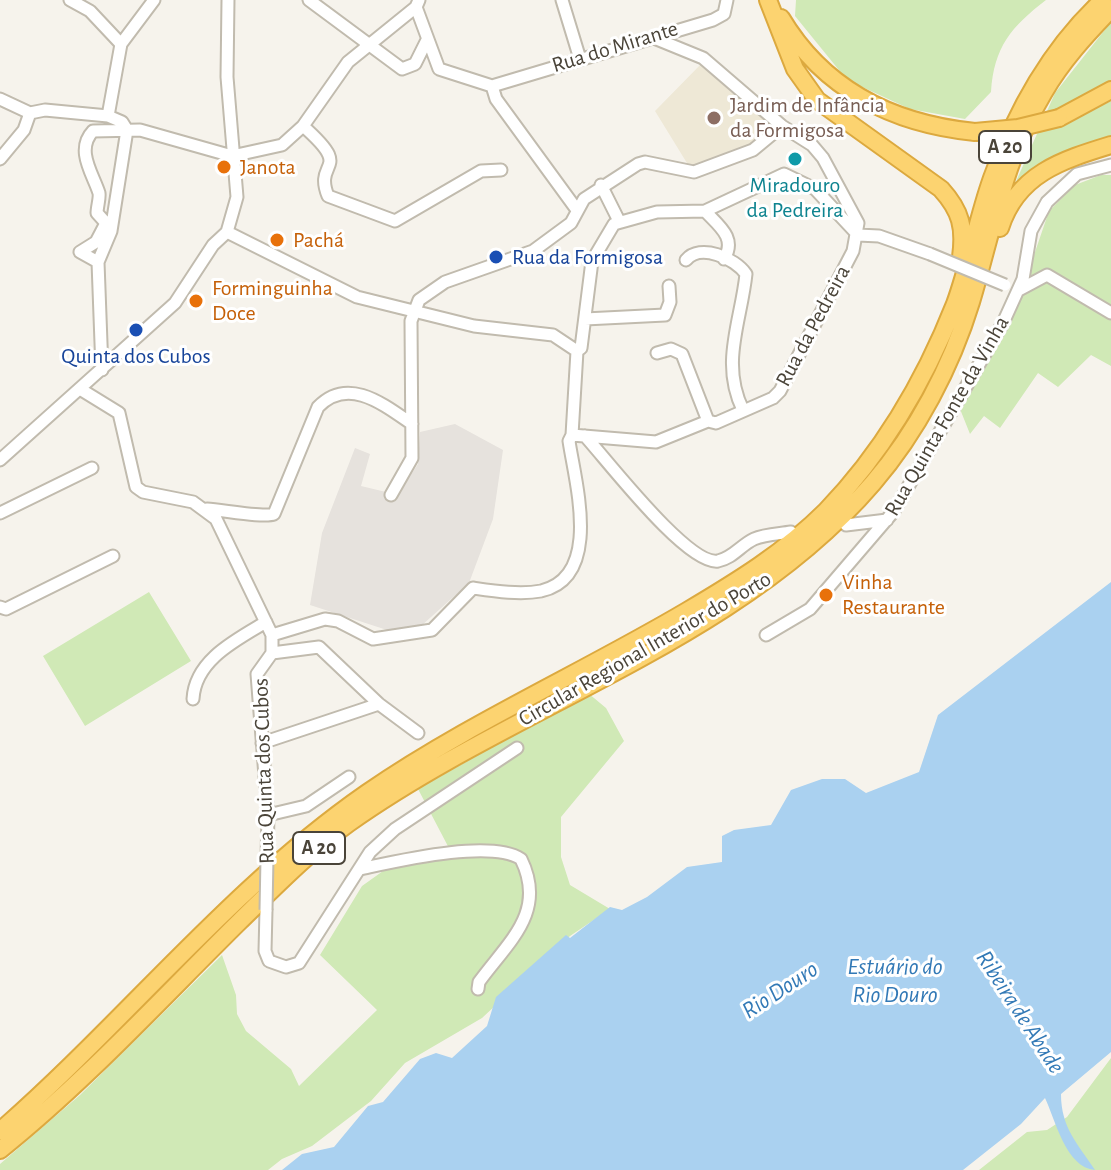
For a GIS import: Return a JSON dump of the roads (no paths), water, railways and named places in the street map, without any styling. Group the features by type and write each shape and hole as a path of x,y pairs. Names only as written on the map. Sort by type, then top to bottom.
{"highway":[{"path":"768,0 815,63 868,104 923,125 975,132 1018,128 1059,118 1111,90"},
{"path":"768,0 795,69 817,100 941,189 955,205 962,221 963,239 956,320"},
{"name":"Circular Regional Interior do Porto","path":"956,320 991,179 1024,102 1069,36 1103,0"},
{"name":"Circular Regional Interior do Porto","path":"0,1150 154,995 266,875 317,829 370,791 651,633 772,557 824,513 863,469 902,413 956,320 1034,109 1077,44 1111,9"},
{"path":"956,320 979,296 1003,220 1015,197 1048,166 1111,145"},
{"name":"Circular Regional Interior do Porto","path":"0,1131 82,1067"}],"street":[{"path":"70,0 90,11 121,44"},
{"path":"108,116 121,44 154,0"},
{"path":"0,460 175,303 213,245 227,232 237,197 227,77 228,0"},
{"path":"309,0 402,69 415,64 427,40"},
{"path":"562,0 580,59"},
{"name":"Rua do Mirante","path":"492,86 713,20 724,14 727,0"},
{"path":"98,262 80,252 96,242 106,223 97,213 99,193 89,177 85,146 93,131 140,130 232,156 282,145 303,126 348,62 417,4 439,69 492,86 496,99 577,210"},
{"path":"654,38 703,58 782,126 812,145 849,202 858,223 858,235"},
{"path":"0,99 30,113 45,110 108,116 122,122 127,130 111,231 98,262 102,370"},
{"path":"0,159 24,130 30,113"},
{"path":"303,126 331,153 332,161 325,181 328,196 386,220 402,219 481,171 501,170"},
{"path":"391,495 412,458 409,365 414,310 419,300 445,282 533,251 571,223 577,210 601,185 645,162 694,172 753,150 782,126"},
{"path":"1019,291 1031,231 1047,202 1077,174 1111,165"},
{"path":"272,635 325,619 338,621 373,639 384,639 432,630 473,588 541,591 557,584 575,559 583,512 569,441 572,435 577,351 581,348 592,261 608,231 619,221 657,212 705,211 784,174 815,189 858,235 879,236 1019,291"},
{"path":"601,185 619,221"},
{"path":"705,211 729,238 730,250 724,259"},
{"path":"227,232 357,297 414,310 423,316 474,326 553,335 577,351"},
{"name":"Rua da Pedreira","path":"572,435 656,442 708,421 716,423 773,398 780,391 853,251 858,235"},
{"path":"686,260 696,252 705,251 746,274 730,361 735,393 743,410"},
{"path":"1019,291 1047,275 1111,313"},
{"path":"585,319 665,315 670,302 669,286"},
{"name":"Rua Quinta Fonte da Vinha","path":"766,635 810,609 887,520 1019,291"},
{"path":"657,353 671,349 682,354 708,421"},
{"path":"80,389 119,413 136,487 207,509 240,510 267,516 274,514 318,407 329,396 341,391 361,393 412,424"},
{"path":"585,436 651,511 701,557 713,562 722,560 755,539 791,532"},
{"path":"0,513 92,468"},
{"name":"Rua Quinta dos Cubos","path":"207,509 216,519 272,635 272,653 257,674 268,815 265,951 269,961 286,967 299,963 360,869"},
{"path":"846,525 887,520"},
{"path":"0,607 6,609 113,556"},
{"path":"193,699 194,685 218,652 266,622"},
{"path":"272,653 319,647 379,704 418,733"},
{"path":"262,743 379,704"},
{"path":"360,869 370,852 395,829 517,748"},
{"path":"268,815 306,806 349,777"},
{"path":"360,869 472,850 496,849 521,859 531,889 527,916 479,982 478,989"}],"water":[{"name":"Estuário do Rio Douro","path":"1111,582 1111,1052 1061,1094 1067,1126 1095,1170 1076,1161 1069,1152 1045,1098 1021,1124 963,1170 282,1170 302,1154 334,1147 368,1106 383,1102 420,1059 436,1053 452,1058 487,1026 496,997 566,935 570,938 610,907 622,910 647,897 687,867 722,862 722,836 734,830 771,825 791,790 822,779 845,779 866,793 919,772 938,715"}],"place":[{"name":"Jardim de Infância da Formigosa","path":"714,118"},
{"name":"Miradouro da Pedreira","path":"795,159"},
{"name":"Janota","path":"224,167"},
{"name":"Pachá","path":"277,240"},
{"name":"Rua da Formigosa","path":"496,257"},
{"name":"Forminguinha Doce","path":"196,301"},
{"name":"Quinta dos Cubos","path":"136,330"},
{"name":"Vinha Restaurante","path":"826,595"}],"water label":[{"name":"Rio Douro","path":"780,990"},
{"name":"Ribeira de Abade","path":"1020,1012"}]}
